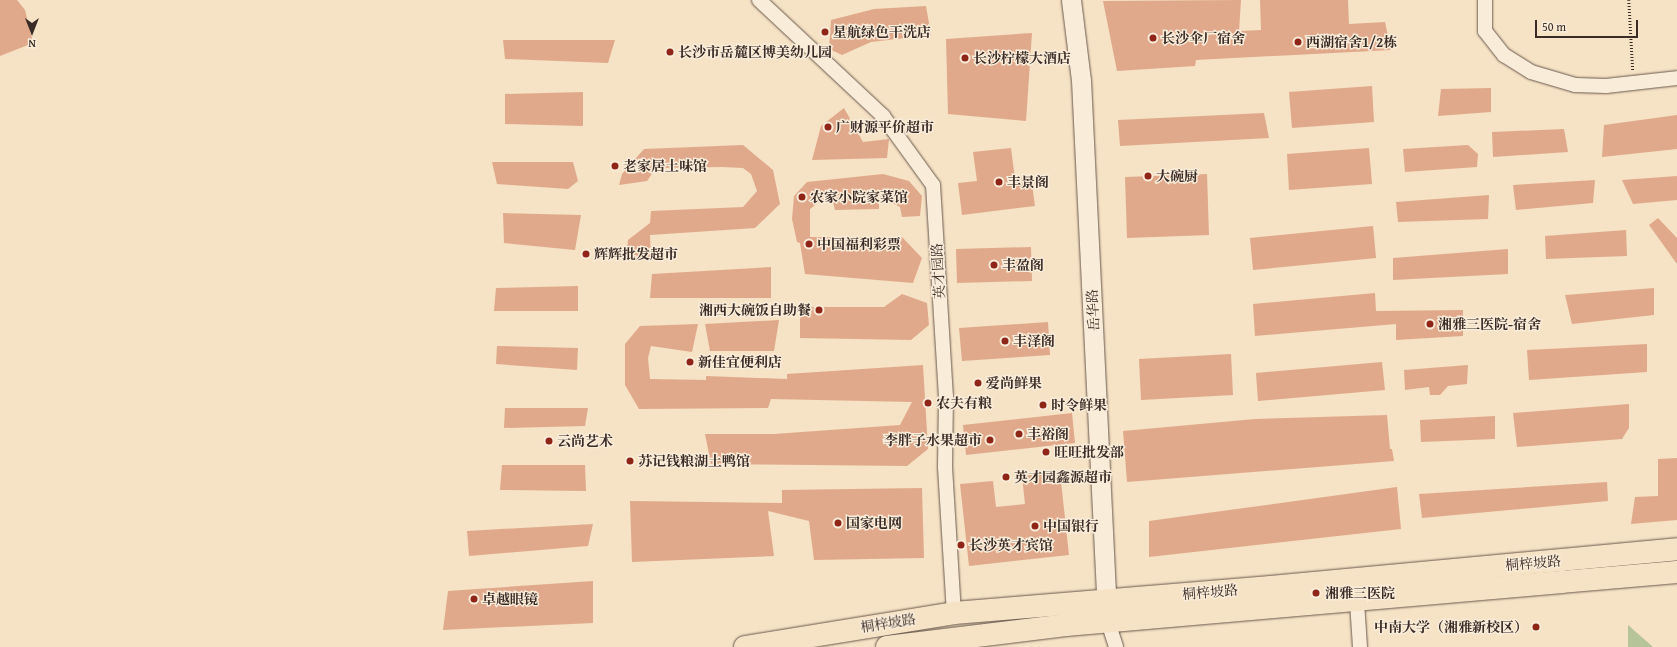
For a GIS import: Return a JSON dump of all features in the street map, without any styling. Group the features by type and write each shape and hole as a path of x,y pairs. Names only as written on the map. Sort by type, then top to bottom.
{"main road":[{"name":"桐梓坡路","path":"745,647 954,613 1677,549"},
{"name":"桐梓坡路","path":"888,647 1108,622 1357,602 1677,572"}],"street":[{"name":"英才园路","path":"759,0 883,116 933,185 946,396 945,467 954,613"},
{"name":"岳华路","path":"1071,0 1081,80 1102,462 1108,622"},
{"path":"1485,0 1485,31 1504,55 1531,72 1575,85 1633,83 1677,78"},
{"path":"1357,602 1360,647"},
{"path":"1108,622 1116,647"}],"path":[{"path":"1629,0 1633,83"}],"green space":[{"path":"1628,625 1653,647 1628,647"}],"building":[{"path":"0,0 17,0 25,10 33,43 0,56"},
{"path":"1241,0 1239,31 1261,30 1260,0 1348,0 1349,24 1385,22 1391,50 1196,60 1195,66 1117,71 1103,1"},
{"path":"926,6 931,35 871,42 842,55 829,49 831,20 874,9"},
{"path":"1032,33 1026,121 948,114 946,39"},
{"path":"503,40 615,40 608,63 505,59"},
{"path":"1372,86 1374,122 1292,128 1289,92"},
{"path":"1491,88 1491,112 1438,116 1441,89"},
{"path":"583,92 583,126 505,124 505,94"},
{"path":"844,108 863,142 889,139 887,158 812,160 821,126"},
{"path":"1264,113 1269,138 1120,146 1118,120"},
{"path":"1677,115 1677,149 1602,157 1604,125"},
{"path":"1564,129 1568,152 1493,157 1492,132"},
{"path":"743,145 773,170 780,204 755,228 650,235 651,259 626,259 628,240 650,223 651,211 743,207 757,191 751,174 743,168 722,167 656,168 647,181 619,185 622,174 644,149"},
{"path":"1468,145 1478,154 1477,167 1405,172 1403,149"},
{"name":"丰景阁","path":"1011,148 1015,179 1031,177 1035,206 962,215 958,183 977,181 973,152"},
{"path":"1369,148 1372,184 1289,190 1287,154"},
{"path":"492,162 573,162 578,181 568,189 497,184"},
{"path":"883,174 909,181 922,196 920,216 902,217 900,207 879,196 879,209 835,210 833,202 819,202 810,209 810,237 902,237 922,258 913,283 805,274 800,243 797,242 792,219 794,196 807,182"},
{"path":"1207,174 1209,235 1127,238 1125,177"},
{"path":"1677,176 1677,200 1633,204 1622,180"},
{"path":"1595,180 1593,203 1516,210 1513,185"},
{"path":"1489,195 1488,219 1398,222 1396,202"},
{"path":"503,213 581,215 575,250 504,243"},
{"path":"1658,218 1677,238 1677,264 1649,225"},
{"path":"1373,226 1376,258 1253,270 1250,238"},
{"path":"1626,230 1627,256 1546,259 1545,236"},
{"name":"丰盈阁","path":"1031,247 1032,281 957,283 956,249"},
{"path":"1508,249 1508,274 1393,280 1393,258"},
{"path":"771,267 771,298 650,298 652,274"},
{"path":"578,286 578,311 494,311 496,288"},
{"path":"1654,288 1654,315 1572,324 1565,295"},
{"path":"1375,293 1376,311 1463,310 1463,336 1396,340 1396,324 1255,336 1253,304"},
{"path":"902,294 927,303 929,325 911,340 800,338 800,307 884,307"},
{"path":"779,320 774,351 710,351 705,324"},
{"name":"丰泽阁","path":"1048,322 1050,355 962,361 959,328"},
{"path":"698,324 692,352 651,346 648,358 650,379 706,380 706,376 787,379 787,374 923,365 928,449 907,466 711,464 705,434 774,434 900,425 912,402 771,399 768,408 639,409 625,385 625,344 640,326"},
{"path":"1647,344 1647,372 1529,380 1527,350"},
{"path":"497,346 578,348 577,370 496,364"},
{"path":"1231,354 1233,395 1141,400 1139,359"},
{"path":"1382,362 1385,390 1258,401 1256,373"},
{"path":"1468,365 1467,384 1448,386 1440,395 1430,395 1429,387 1405,390 1404,370"},
{"path":"1629,404 1629,428 1622,439 1517,447 1513,413"},
{"path":"505,408 588,408 585,426 504,428"},
{"name":"丰裕阁","path":"1072,413 1075,443 966,455 963,425"},
{"path":"1387,415 1390,449 1392,449 1394,461 1127,482 1123,431 1255,419"},
{"path":"1495,416 1495,439 1421,442 1420,420"},
{"path":"1677,458 1677,520 1631,524 1635,497 1658,496 1658,459"},
{"path":"502,465 585,465 586,491 500,490"},
{"path":"1060,472 1069,555 969,566 960,484 993,481 996,507 1025,504 1022,476"},
{"path":"1607,482 1608,501 1422,518 1419,494"},
{"path":"1397,487 1401,529 1149,557 1149,521"},
{"path":"922,488 924,558 814,560 809,521 768,511 774,556 632,562 630,501 782,503 782,490"},
{"path":"593,524 588,546 469,556 467,531"},
{"path":"593,581 593,623 443,630 448,591"}],"place":[{"name":"星航绿色干洗店","path":"825,32"},
{"name":"长沙伞厂宿舍","path":"1153,38"},
{"name":"西湖宿舍1/2栋","path":"1298,42"},
{"name":"长沙市岳麓区博美幼儿园","path":"670,52"},
{"name":"长沙柠檬大酒店","path":"965,58"},
{"name":"广财源平价超市","path":"828,127"},
{"name":"老家居土味馆","path":"615,166"},
{"name":"大碗厨","path":"1148,176"},
{"name":"丰景阁","path":"999,182"},
{"name":"农家小院家菜馆","path":"802,197"},
{"name":"中国福利彩票","path":"809,244"},
{"name":"辉辉批发超市","path":"586,254"},
{"name":"丰盈阁","path":"994,265"},
{"name":"湘西大碗饭自助餐","path":"819,310"},
{"name":"湘雅三医院-宿舍","path":"1430,324"},
{"name":"丰泽阁","path":"1005,341"},
{"name":"新佳宜便利店","path":"690,362"},
{"name":"爱尚鲜果","path":"978,383"},
{"name":"农夫有粮","path":"928,403"},
{"name":"时令鲜果","path":"1043,405"},
{"name":"丰裕阁","path":"1019,434"},
{"name":"李胖子水果超市","path":"990,440"},
{"name":"云尚艺术","path":"549,441"},
{"name":"旺旺批发部","path":"1046,452"},
{"name":"苏记钱粮湖土鸭馆","path":"630,461"},
{"name":"英才园鑫源超市","path":"1006,477"},
{"name":"国家电网","path":"838,523"},
{"name":"中国银行","path":"1035,526"},
{"name":"长沙英才宾馆","path":"961,545"},
{"name":"湘雅三医院","path":"1316,593"},
{"name":"卓越眼镜","path":"474,599"},
{"name":"中南大学（湘雅新校区）","path":"1536,627"}]}
